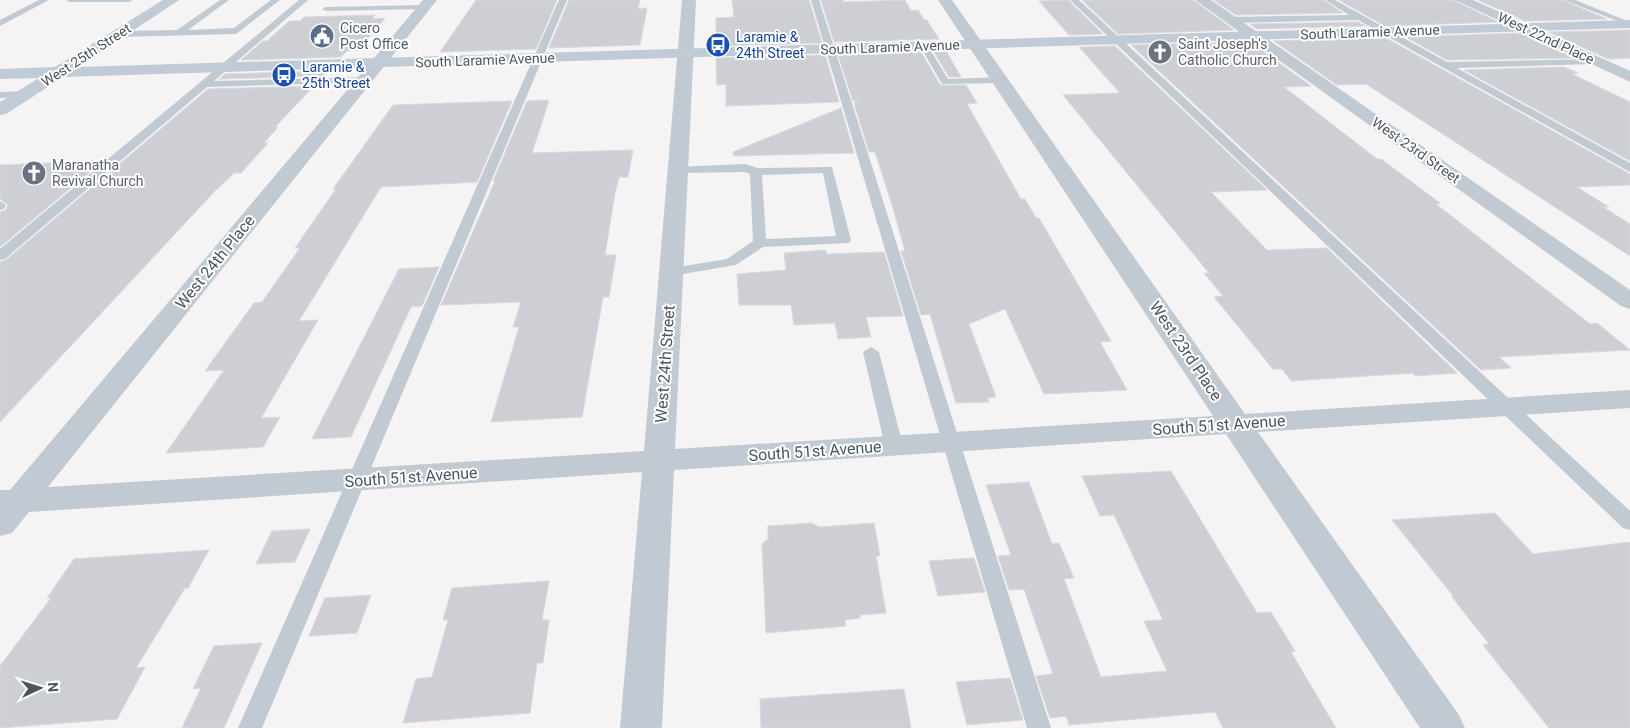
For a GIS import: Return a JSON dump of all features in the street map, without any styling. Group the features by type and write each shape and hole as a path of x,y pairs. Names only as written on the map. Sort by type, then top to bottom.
{"main road":[{"name":"West 25th Street","path":"0,110 172,0"},
{"name":"South Laramie Avenue","path":"0,74 223,68 372,71 538,58 1629,24"}],"street":[{"name":"West 24th Street","path":"641,728 689,0"},
{"name":"West 23rd Place","path":"945,0 1444,728"},
{"name":"West 23rd Street","path":"1202,0 1630,301"},
{"name":"West 22nd Place","path":"1462,0 1630,77"},
{"name":"West 24th Place","path":"0,524 10,502 427,4"},
{"name":"South 51st Avenue","path":"10,502 1630,399"}],"lane":[{"path":"0,23 45,0"},
{"path":"70,0 129,0"},
{"path":"178,33 224,0"},
{"path":"119,34 236,31 276,0"},
{"path":"0,256 304,0"},
{"path":"250,728 563,0"},
{"path":"816,0 1039,728"},
{"path":"1074,0 1630,523"},
{"path":"1329,0 1630,168"},
{"path":"1568,0 1629,24"},
{"path":"326,9 427,4"},
{"path":"1231,20 1360,17"},
{"path":"924,46 945,82 1001,80"},
{"path":"1446,65 1595,61"},
{"path":"204,84 372,71"},
{"path":"0,95 25,94"},
{"path":"671,272 731,262 760,243 844,240 828,169 756,172 746,168 678,169"},
{"path":"756,172 760,243"},
{"path":"871,352 894,446"}],"building":[{"path":"476,0 557,0 536,49 440,52"},
{"path":"569,0 640,0 638,9 647,8 640,45 549,48"},
{"path":"732,0 809,0 822,43 716,46 716,18 734,17"},
{"path":"821,0 843,0 843,2 905,0 911,11 918,10 924,20 927,20 939,39 834,42"},
{"path":"1068,0 1103,34 1069,35 1039,1"},
{"path":"1082,0 1193,0 1234,30 1118,34"},
{"path":"1214,0 1323,0 1343,13 1236,15"},
{"path":"1339,0 1453,0 1498,22 1385,26"},
{"path":"1478,0 1562,0 1607,19 1525,21"},
{"name":"Cicero Post Office","path":"375,15 372,19 385,18 358,50 347,51 341,57 241,60 263,41 267,41 289,21 300,21 304,17"},
{"path":"1358,22 1365,26 1257,29 1250,24"},
{"path":"1630,30 1630,58 1608,59 1549,32"},
{"path":"1522,33 1574,58 1447,60 1406,37"},
{"path":"1386,38 1630,174 1630,185 1577,187 1609,207 1603,207 1630,224 1630,256 1366,84 1337,85 1274,41"},
{"path":"1250,42 1311,86 1284,87 1377,159 1381,159 1440,203 1436,204 1590,324 1597,323 1630,350 1499,357 1511,368 1481,370 1131,45"},
{"path":"1115,46 1267,190 1211,192 1267,250 1327,248 1457,373 1415,376 1413,373 1291,381 1282,369 1273,369 1214,297 1223,296 1204,273 1209,273 1063,95 1120,93 1079,47"},
{"path":"946,51 961,77 949,77 934,52"},
{"path":"921,52 940,85 966,85 977,103 967,104 1021,199 1025,199 1036,218 1039,218 1111,341 1100,342 1127,390 1044,394 1005,309 969,324 996,397 987,398 989,402 956,403 930,314 921,315 901,251 905,251 893,208 875,152 869,152 854,103 859,101 853,101 838,55"},
{"path":"825,55 839,102 726,106 726,84 717,85 716,58"},
{"path":"1564,67 1578,73 1572,74 1630,102 1630,161 1464,70"},
{"path":"328,71 323,76 219,79 225,74"},
{"path":"314,86 275,127 278,127 264,143 268,143 241,173 234,173 214,192 0,422 0,262 6,260 208,89"},
{"path":"549,100 532,153 633,150 628,177 619,177 615,193 605,255 616,255 609,297 603,297 582,417 491,422 519,327 513,327 521,302 441,305 495,181 493,181 527,101"},
{"path":"512,101 477,182 381,187 299,321 318,320 261,418 280,417 263,447 166,453 224,370 205,371 254,303 262,302 300,248 295,248 336,189 333,189 393,105"},
{"path":"841,108 854,153 734,156 733,152"},
{"path":"103,161 0,247 0,212 6,210 8,205 0,199 0,165"},
{"path":"826,250 826,254 884,252 903,316 866,317 871,337 838,339 835,323 794,325 791,305 739,305 737,274 786,270 784,253"},
{"path":"439,267 422,306 411,307 351,437 312,439 399,269"},
{"path":"1171,471 1257,613 1271,612 1295,651 1291,652 1336,728 1223,728 1215,712 1069,725 1066,716 1050,718 1036,676 1053,674 1024,589 1009,590 998,556 1011,555 986,485 1029,482 1052,544 1059,543 1074,578 1064,579 1101,677 1167,671 1144,621 1163,620 1114,515 1100,516 1082,476"},
{"path":"1495,513 1533,554 1630,542 1630,728 1549,728 1483,645 1489,644 1452,597 1454,597 1392,520"},
{"path":"811,523 820,527 874,523 880,556 876,556 886,613 860,615 860,618 845,620 846,626 766,633 762,544 768,539 768,526"},
{"path":"310,529 295,562 256,564 272,531"},
{"path":"209,550 188,588 185,588 136,668 145,667 117,719 0,728 0,666 51,598 47,598 74,559"},
{"path":"974,558 985,592 938,596 929,561"},
{"path":"549,581 542,620 549,620 543,663 537,663 530,713 403,723 416,679 432,677 448,620 443,620 452,588"},
{"path":"371,595 357,633 309,636 325,598"},
{"path":"262,643 224,728 182,728 201,688 193,689 214,646"},
{"path":"1010,678 1023,720 967,725 956,682"},
{"path":"904,689 911,728 761,728 760,699"}],"place":[{"name":"Cicero Post Office","path":"322,36"},
{"name":"Laramie & 24th Street","path":"718,45"},
{"name":"Saint Joseph's Catholic Church","path":"1160,52"},
{"name":"Laramie & 25th Street","path":"284,75"},
{"name":"Maranatha Revival Church","path":"34,173"}]}
